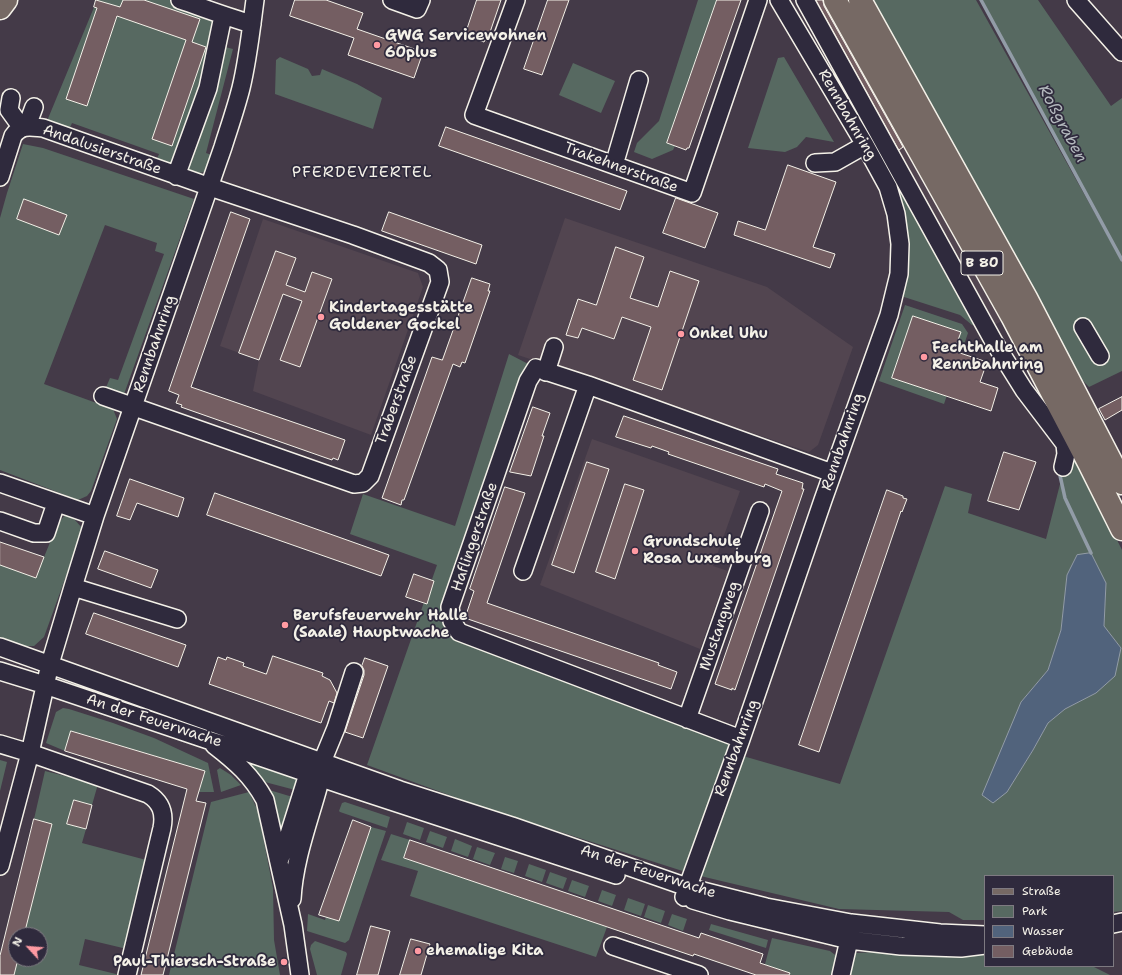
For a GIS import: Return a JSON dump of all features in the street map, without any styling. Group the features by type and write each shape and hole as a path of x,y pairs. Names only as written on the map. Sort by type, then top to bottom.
{"main road":[{"path":"0,8 6,0"},
{"name":"B 80","path":"834,0 1012,316 1122,529"},
{"name":"B 80","path":"860,0 1026,298 1122,483"}],"street":[{"path":"180,0 223,16 252,24"},
{"name":"Rennbahnring","path":"0,866 30,753 50,664 73,587 95,516 210,187 240,89 250,39 254,0"},
{"path":"392,0 417,9 420,0"},
{"name":"Trakehnerstraße","path":"516,0 474,115 692,193 758,0"},
{"name":"Rennbahnring","path":"686,892 741,739 764,684 824,507 832,473 889,315 899,274 900,244 896,214 888,188 866,144 779,0"},
{"path":"805,0 1009,367 1024,390 1065,444 1066,454 1063,467"},
{"path":"1076,0 1122,52"},
{"path":"176,176 208,88 223,16"},
{"path":"614,165 640,80"},
{"path":"12,98 9,110 24,127 34,106"},
{"name":"Andalusierstraße","path":"0,177 13,136 16,131 24,127 43,128 210,187"},
{"path":"815,163 835,162 866,144"},
{"path":"888,188 904,180"},
{"name":"Traberstraße","path":"103,396 354,484 363,483 370,476 440,282 438,270 429,263 353,235 210,187"},
{"path":"1083,327 1100,356"},
{"path":"554,347 546,372 832,473"},
{"name":"Haflingerstraße","path":"546,372 536,368 528,381 450,608 452,621 459,632 741,739"},
{"path":"523,571 588,386"},
{"path":"0,483 95,516"},
{"path":"0,521 34,533 46,533 56,503"},
{"name":"Mustangweg","path":"687,719 760,511"},
{"path":"73,587 177,619"},
{"name":"An der Feuerwache","path":"0,647 301,754 309,761 315,770 342,785 686,892 850,923 940,933 984,935"},
{"name":"An der Feuerwache","path":"0,671 234,748 315,770 400,790 512,826 686,892 730,911 849,940 901,946 954,948 984,945"},
{"path":"279,861 315,770 336,728 354,672"},
{"path":"208,740 242,768 258,786 265,800 293,925 300,975"},
{"path":"0,744 30,753 112,788 143,798 153,797 161,806 163,822 127,967"},
{"path":"293,925 292,898 295,873 318,788 315,770"},
{"path":"313,808 325,796 342,785"},
{"path":"841,975 849,940 850,923"},
{"path":"613,946 699,975"}],"shaded area":[{"path":"800,0 823,0 1002,321 983,331"},
{"name":"Onkel Uhu","path":"565,218 767,287 853,347 818,445 809,452 518,355"},
{"name":"Kindertagesstätte Goldener Gockel","path":"263,219 418,273 423,287 371,435 253,391 259,360 220,346"},
{"name":"Grundschule Rosa Luxemburg","path":"592,439 740,491 713,566 728,571 700,649 540,585"}],"green space":[{"path":"97,0 208,0 216,31 213,44 233,49 206,153 215,156 209,171 199,173 184,172 183,166 156,161 159,154 72,123 69,130 47,121"},
{"path":"698,0 717,0 667,143 675,146 673,150 652,159 634,152 637,143 659,121"},
{"path":"863,0 976,0 1122,262 1122,371 1089,387 1081,379"},
{"path":"981,0 1038,0 1111,106 1122,98 1122,259"},
{"path":"280,57 308,69 312,76 320,75 322,69 357,84 382,98 373,129 275,94 276,60"},
{"path":"784,57 834,142 806,137 797,147 785,152 748,148 778,58"},
{"path":"573,63 615,81 601,113 559,95"},
{"path":"23,144 43,148 194,199 123,397 105,390 110,378 118,380 164,254 155,251 157,243 105,225 44,384 113,409 117,419 91,491 87,496 78,500 0,470 0,218"},
{"path":"904,187 980,326 972,325 960,315 901,296 895,192"},
{"name":"Fechthalle am Rennbahnring","path":"905,305 962,324 968,333 944,404 879,381"},
{"path":"509,354 536,368 452,621 741,739 736,754 840,784 945,486 972,494 968,513 1046,539 1070,445 1122,550 1122,911 1114,912 1114,875 984,875 984,920 963,920 949,912 839,909 692,874 479,806 367,765 437,565 350,534 363,494 455,526","holes":["1077,555 1106,583 1104,626 1121,648 1096,693 1065,709 1048,723 1007,792 1021,702 1048,670 1061,630 1067,575"]},
{"path":"66,514 75,520 83,529 44,637 34,646 19,646 0,639 0,565 44,557 58,523"},
{"path":"76,682 219,731 217,738 74,687"},
{"path":"63,708 113,723 154,738 208,763 214,792 199,792 205,771 72,731 65,751 46,743 56,712"},
{"path":"0,760 7,762 0,791"},
{"path":"251,764 296,779 298,781 299,791 261,781"},
{"path":"220,768 231,775 241,785 221,792 217,770"},
{"path":"45,771 98,784 92,805 74,800 67,824 86,829 82,843 150,861 127,949 85,939 79,965 120,975 14,975 16,967 48,967 48,927 26,927 52,824 34,819"},
{"path":"266,789 296,798 283,844"},
{"path":"249,792 258,811 273,888 274,940 280,975 169,975 211,802"},
{"path":"345,802 390,817 387,828 340,812 342,803"},
{"path":"407,822 424,828 420,840 403,834"},
{"path":"371,827 386,831 349,940 345,943 307,931 308,914 325,920 326,917 339,921"},
{"path":"430,831 447,837 443,848 426,842"},
{"path":"391,834 410,840 404,858 607,927 596,957 410,896 418,871 381,860"},
{"path":"455,839 472,846 468,857 451,851"},
{"path":"477,847 495,853 490,865 473,859"},
{"path":"505,857 518,861 514,873 501,869"},
{"path":"529,864 546,870 542,882 525,876"},
{"path":"550,872 567,878 563,889 546,883"},
{"path":"572,880 589,886 585,897 568,891"},
{"path":"602,890 616,895 612,906 598,901"},
{"path":"628,898 645,904 641,916 624,910"},
{"path":"648,905 665,911 661,923 644,917"},
{"path":"672,914 687,919 683,931 668,925"},
{"path":"711,924 768,940 766,948 709,930"},
{"path":"772,938 830,951 844,962 856,953 874,952 934,956 984,954 984,967 1094,967 1110,975 789,975 790,974 764,968"},
{"path":"315,941 346,952 347,954 341,975 317,975 310,949 311,945"}],"water":[{"path":"1091,553 1106,583 1104,626 1121,648 1115,676 1096,693 1065,709 1048,723 1007,792 993,803 982,795 1021,702 1048,670 1061,630 1067,575 1077,555"}],"building":[{"path":"96,0 120,7 123,0 144,0 200,19 192,42 206,47 172,146 152,139 186,40 117,16 87,106 66,99 97,8 94,7"},
{"name":"GWG Servicewohnen 60plus","path":"295,0 326,0 363,13 357,29 423,52 414,78 348,55 354,38 290,16"},
{"path":"477,0 501,0 487,41 485,40 484,42 465,36"},
{"path":"548,0 569,0 542,75 524,69"},
{"path":"717,0 741,0 689,148 686,150 667,143"},
{"path":"816,0 823,0 824,6 903,147 899,150"},
{"path":"446,127 627,191 620,210 439,146"},
{"path":"788,165 836,182 813,247 835,254 830,268 734,235 738,221 765,230"},
{"path":"676,198 718,213 705,248 663,233"},
{"path":"24,199 67,215 59,235 17,219"},
{"path":"231,212 250,219 191,387 345,440 338,460 333,458 332,460 181,407 182,405 176,403 179,395 169,391"},
{"path":"389,212 482,245 476,264 382,231"},
{"path":"616,247 644,257 630,298 658,307 670,271 699,281 662,390 633,380 651,327 622,317 614,339 582,328 578,338 566,335 578,299 596,305"},
{"path":"276,251 296,258 286,285 305,292 312,272 332,279 300,367 280,360 302,301 283,294 259,360 239,353"},
{"path":"472,278 490,284 488,291 490,291 465,363 462,362 460,367 453,364 401,505 382,498 432,357 442,360"},
{"name":"Fechthalle am Rennbahnring","path":"913,316 961,332 954,351 987,362 980,382 998,388 991,411 892,378"},
{"path":"1122,397 1122,410 1105,420 1099,409"},
{"path":"533,407 550,413 531,476 510,472"},
{"path":"624,416 778,469 776,474 803,483 802,489 804,489 735,690 715,684 782,491 765,484 764,487 668,454 669,452 652,446 651,448 616,437"},
{"path":"1004,452 1036,462 1019,510 988,501"},
{"path":"587,462 609,469 574,573 552,565"},
{"path":"130,479 184,498 178,517 137,503 130,520 117,516"},
{"path":"625,484 644,490 615,579 596,572"},
{"path":"505,487 525,493 487,603 659,663 658,665 677,672 671,689 465,618 474,591 470,589"},
{"path":"887,490 907,499 902,512 901,511 819,752 799,745"},
{"path":"215,493 389,555 381,576 207,515"},
{"path":"0,542 44,557 36,578 0,565"},
{"path":"105,551 158,570 151,588 98,569"},
{"path":"414,574 434,581 427,604 406,597"},
{"path":"94,613 186,645 178,667 86,634"},
{"path":"273,656 323,673 322,676 330,680 337,693 334,703 329,701 321,723 209,684 218,657 226,660 227,657 244,663 243,666 266,674"},
{"path":"365,658 388,666 363,738 345,732 364,675 362,666"},
{"path":"71,731 205,771 196,801 206,803 163,975 141,975 187,789 65,751"},
{"path":"74,800 92,805 86,829 67,824"},
{"path":"34,819 52,824 26,927 8,927 8,967 16,967 14,975 0,975 0,956"},
{"path":"353,820 371,827 339,921 319,915"},
{"path":"410,840 699,938 701,933 763,954 760,963 790,973 789,975 756,975 694,954 693,956 404,858"},
{"path":"371,926 390,931 378,975 357,975"},
{"path":"411,939 430,944 421,975 400,975"}],"waterway":[{"name":"Roßgraben","path":"981,0 1122,260"},
{"name":"Roßgraben","path":"1059,471 1065,498 1091,553"}],"place":[{"name":"GWG Servicewohnen 60plus","path":"377,45"},
{"name":"Kindertagesstätte Goldener Gockel","path":"321,317"},
{"name":"Onkel Uhu","path":"681,334"},
{"name":"Fechthalle am Rennbahnring","path":"924,357"},
{"name":"Grundschule Rosa Luxemburg","path":"635,551"},
{"name":"Berufsfeuerwehr Halle (Saale) Hauptwache","path":"285,625"},
{"name":"ehemalige Kita","path":"418,951"},
{"name":"Paul-Thiersch-Straße","path":"284,962"}],"district":[{"name":"PFERDEVIERTEL","path":"362,173"}]}
